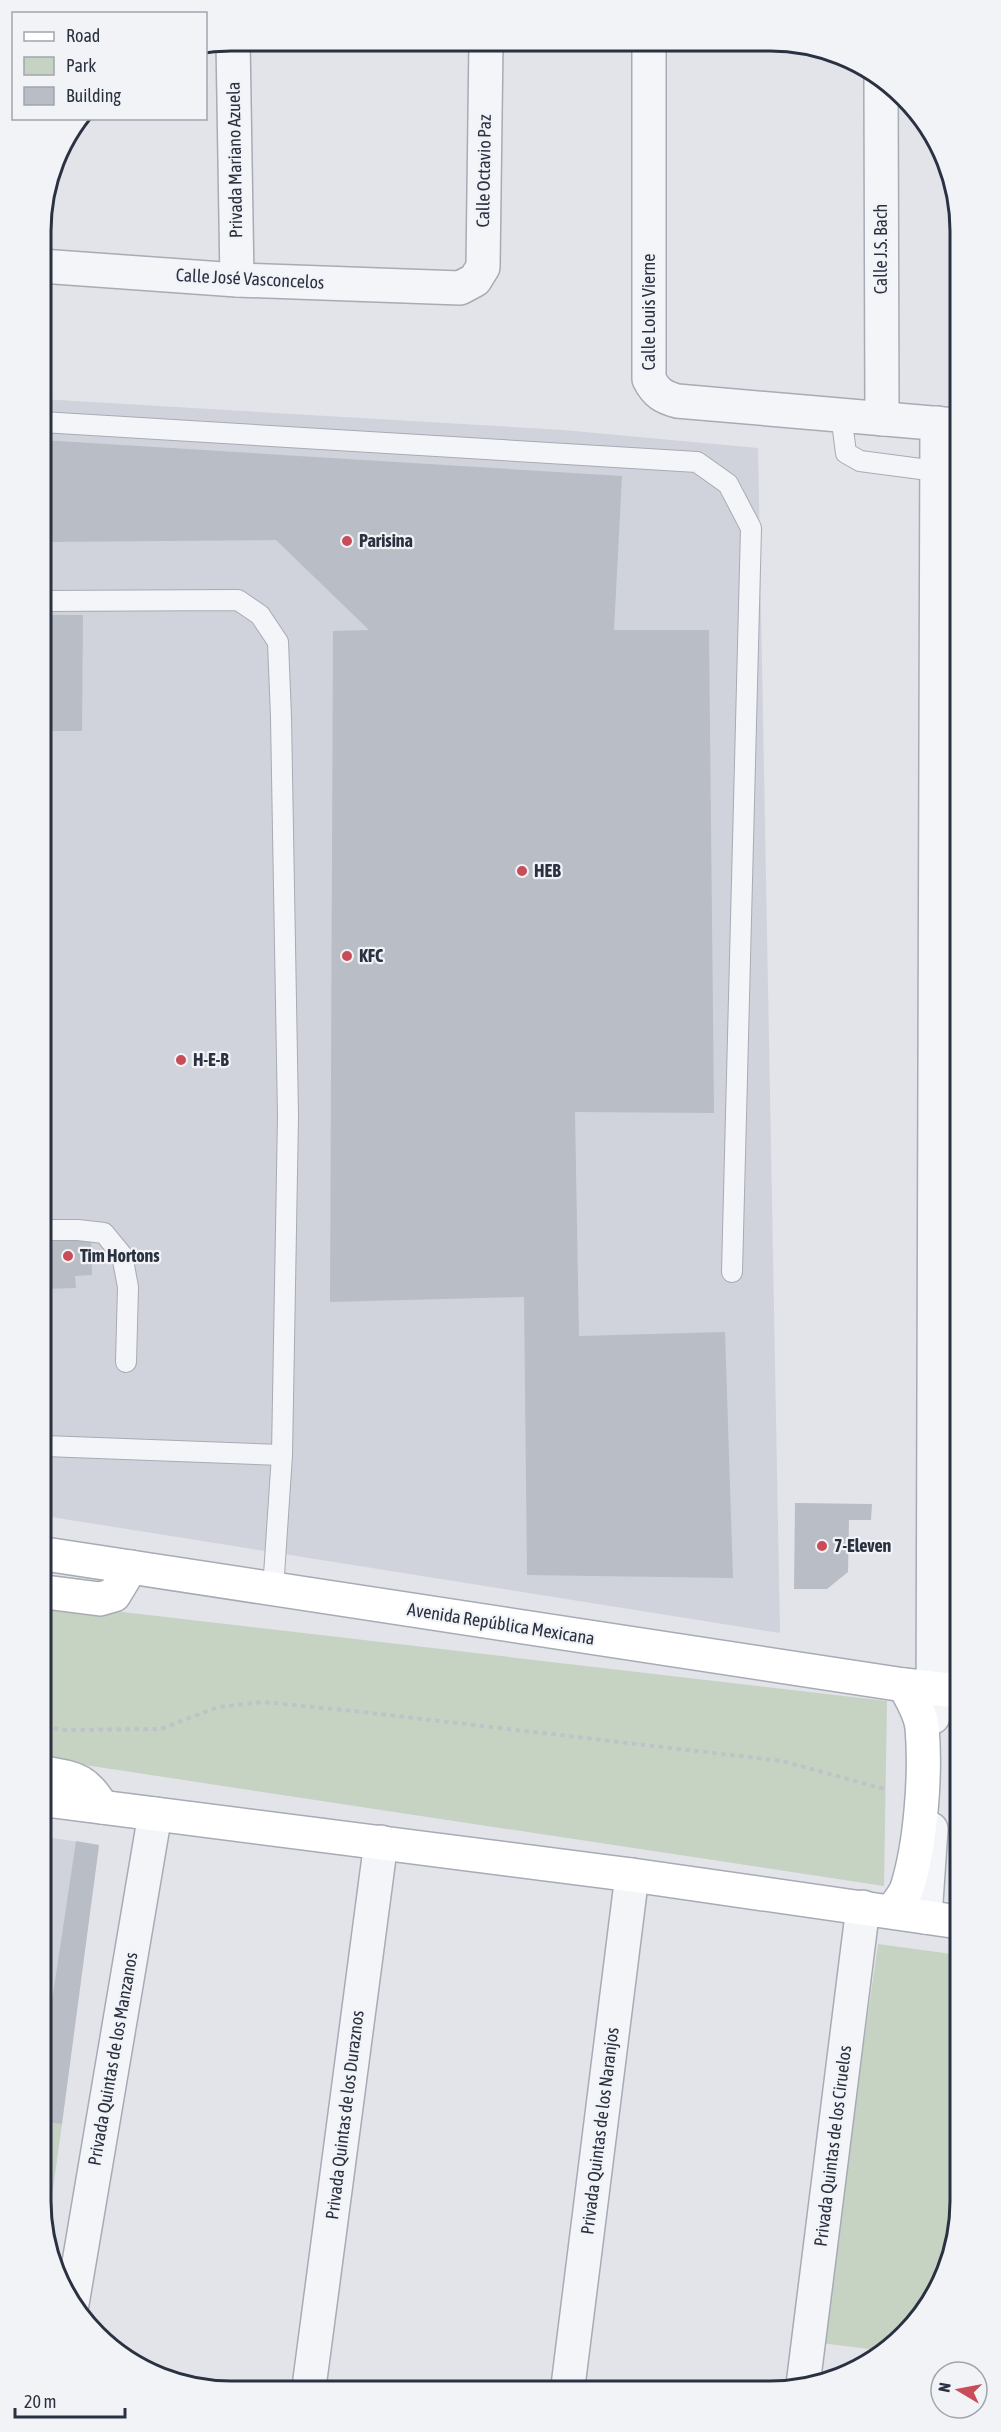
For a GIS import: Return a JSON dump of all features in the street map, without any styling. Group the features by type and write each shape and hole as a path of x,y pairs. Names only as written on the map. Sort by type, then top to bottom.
{"main road":[{"name":"Avenida República Mexicana","path":"51,1555 932,1688"},
{"path":"51,1593 100,1599 114,1595 131,1567"},
{"path":"878,1909 906,1890 915,1849 922,1797 922,1726 916,1707 932,1688"},
{"path":"51,1774 82,1782 92,1790 102,1807"},
{"path":"51,1801 632,1875 950,1921"}],"street":[{"name":"Privada Mariano Azuela","path":"233,51 237,280"},
{"name":"Calle Octavio Paz","path":"460,288 475,280 483,267 486,51"},
{"name":"Calle Louis Vierne","path":"649,51 649,379 655,391 664,398 677,401 946,424"},
{"name":"Calle J.S. Bach","path":"881,89 882,419"},
{"name":"Calle José Vasconcelos","path":"51,267 237,280 460,288"},
{"path":"925,1917 934,1800 932,1688 946,1502 946,424"},
{"name":"Privada Quintas de los Manzanos","path":"74,2290 155,1814"},
{"name":"Privada Quintas de los Duraznos","path":"310,2381 381,1842"},
{"name":"Privada Quintas de los Naranjos","path":"569,2381 632,1875"},
{"name":"Privada Quintas de los Ciruelos","path":"804,2377 878,1909"}],"lane":[{"path":"841,414 846,453 852,458 945,472"},
{"path":"51,423 697,462 728,484 751,528 732,1272"},
{"path":"51,602 238,600 260,615 278,642 288,1116 282,1455 273,1590"},
{"path":"51,1230 104,1233 123,1255 128,1287 126,1362"},
{"path":"51,1446 282,1455"}],"path":[{"path":"51,1727 62,1730 161,1729 218,1707 274,1703 782,1761 866,1785 922,1797"}],"shaded area":[{"name":"HEB","path":"51,400 563,430 758,448 780,1633 51,1517"},
{"path":"51,1838 99,1845 51,2202"}],"green space":[{"path":"51,1604 887,1701 884,1886 51,1760"},
{"path":"878,1944 950,1954 950,2213 947,2236 940,2259 920,2301 905,2320 872,2349 821,2343"},
{"path":"51,2123 62,2124 51,2201"}],"building":[{"name":"HEB","path":"51,441 622,476 614,630 709,630 714,1113 575,1112 579,1336 725,1332 733,1578 527,1575 524,1297 330,1302 333,631 369,630 276,540 51,542"},
{"path":"51,615 83,615 82,731 51,731"},
{"name":"Tim Hortons","path":"91,1237 92,1275 75,1276 76,1288 51,1289 51,1238"},
{"name":"7-Eleven","path":"795,1503 872,1504 871,1520 849,1520 848,1572 827,1589 794,1589"},
{"path":"76,1841 99,1845 62,2124 51,2123 52,2001"}],"place":[{"name":"Parisina","path":"347,541"},
{"name":"HEB","path":"522,871"},
{"name":"KFC","path":"347,956"},
{"name":"H-E-B","path":"181,1060"},
{"name":"Tim Hortons","path":"68,1256"},
{"name":"7-Eleven","path":"822,1546"}]}
